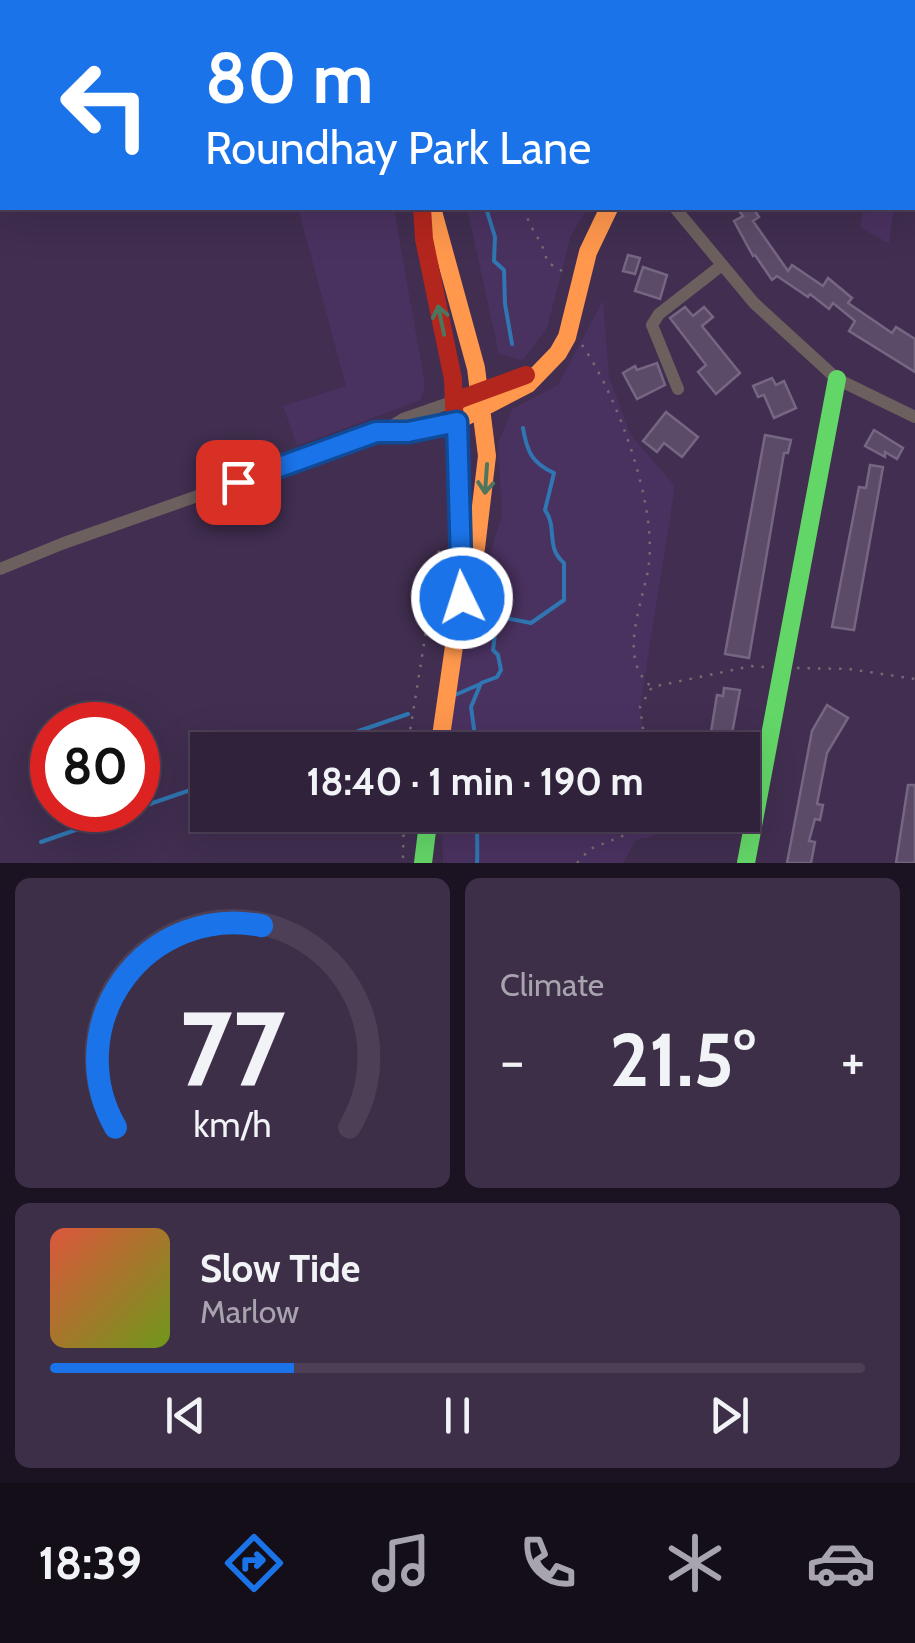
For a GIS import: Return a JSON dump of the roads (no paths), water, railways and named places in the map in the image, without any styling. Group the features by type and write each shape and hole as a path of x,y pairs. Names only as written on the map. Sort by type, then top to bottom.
{"main road":[{"path":"422,210 424,239 455,401 462,598"},
{"path":"433,210 460,299 488,456 476,548 462,598 441,732"},
{"path":"455,401 481,401 528,384 558,353 567,336 578,281 608,210"},
{"path":"746,863 837,379"},
{"path":"457,422 481,401"},
{"path":"423,863 427,832"}],"street":[{"path":"676,210 754,303 837,379 915,417"},
{"path":"678,389 652,325 660,314 722,264"},
{"path":"0,568 455,401"},
{"path":"384,430 408,432 457,422"}],"waterway":[{"path":"487,210 495,237 494,261 504,270 512,344"},
{"path":"474,732 471,707 481,683 497,677 501,670 493,650 496,626 505,618 531,623 564,600 564,563 555,550 545,510 554,473 532,456 523,428"},
{"path":"455,695 478,685"},
{"path":"356,732 408,714"},
{"path":"160,800 190,790"},
{"path":"41,842 70,832"},
{"path":"477,863 478,832"}]}
